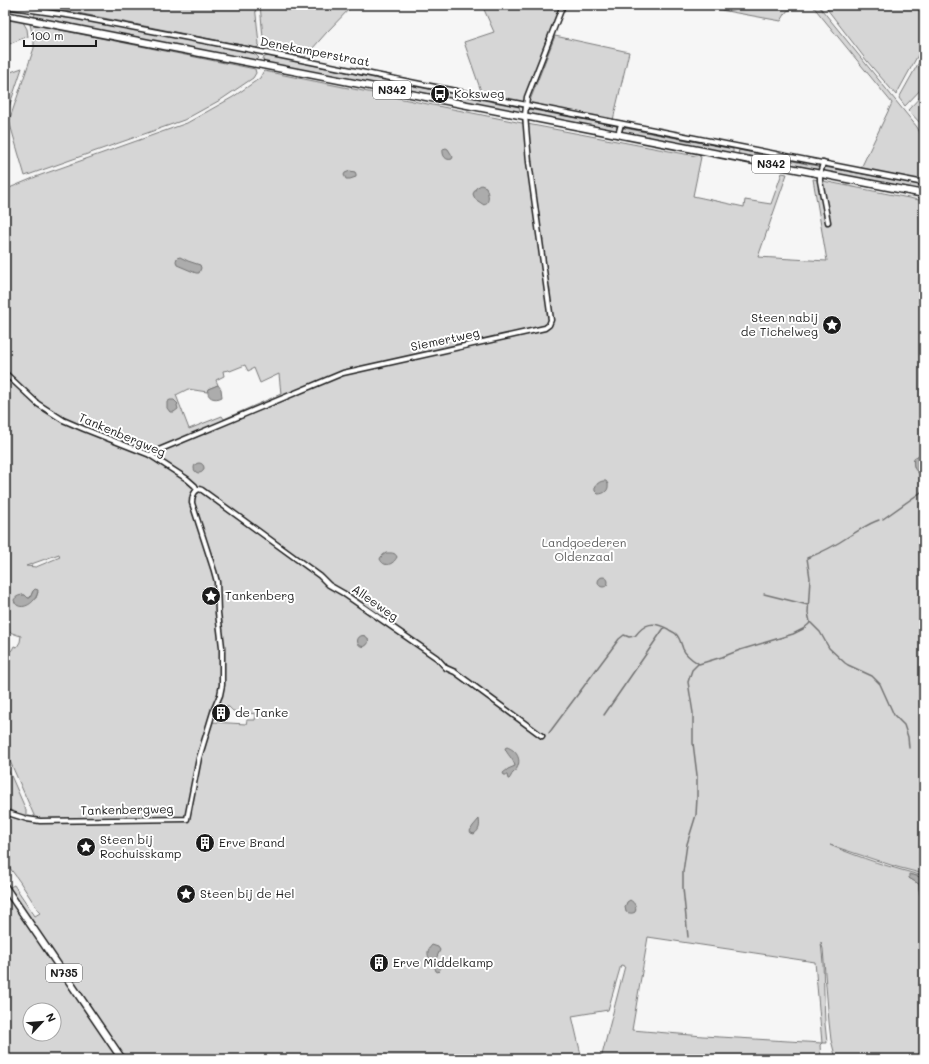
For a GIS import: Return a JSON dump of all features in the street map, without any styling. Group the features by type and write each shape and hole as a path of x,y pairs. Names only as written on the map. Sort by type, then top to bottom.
{"main road":[{"name":"Denekamperstraat","path":"5,15 924,194"},
{"name":"N735","path":"5,887 122,1059"}],"street":[{"path":"524,116 527,97 563,5"},
{"name":"Denekamperstraat","path":"5,6 73,16 255,51 924,183"},
{"path":"28,19 30,10"},
{"name":"Siemertweg","path":"150,455 161,449 343,373 548,327 551,320 524,116"},
{"path":"618,135 621,124"},
{"path":"734,157 738,147"},
{"path":"823,163 820,181 828,222"},
{"name":"Tankenbergweg","path":"5,373 38,404 63,420 150,455 187,479 195,486 197,490 192,498 192,503 214,571 217,588 222,647 222,685 220,695 214,709 199,758 187,819 40,821 26,819 5,812"},
{"name":"Alleeweg","path":"197,490 199,489 208,495 320,576 329,585 343,593 437,658 447,669 455,672 542,736"}],"green space":[{"path":"22,5 255,5 259,44 257,48 78,13"},
{"path":"260,5 353,5 305,57 264,48"},
{"path":"482,5 561,5 523,102 482,94 464,42 494,32"},
{"path":"693,5 796,5 794,9 787,11 781,21"},
{"path":"812,5 818,5 917,127 924,140 924,181 861,168 892,103"},
{"path":"824,5 924,5 924,44 896,95 867,61"},
{"path":"37,13 88,21 253,53 259,58 256,61 35,18 34,15"},
{"path":"5,18 23,22 27,29 28,37 5,46"},
{"path":"30,24 255,69 256,73 253,78 222,99 184,120 25,176 9,121 34,48"},
{"path":"555,36 629,52 613,120 529,103"},
{"path":"924,53 924,86 905,106 899,98"},
{"path":"267,56 519,107 520,110 519,112 273,64 263,60 263,58"},
{"path":"22,68 5,119 5,74"},
{"name":"Landgoederen Oldenzaal","path":"264,71 522,123 701,157 693,196 744,207 745,200 771,204 782,173 787,174 758,257 827,261 813,179 924,201 924,874 897,867 830,845 900,870 924,876 924,878 913,875 909,878 919,884 924,909 924,1059 836,1059 831,1040 823,949 821,942 827,1043 822,1043 820,1045 821,1059 600,1059 625,966 621,965 608,1010 572,1016 582,1059 5,1059 5,934 8,932 5,926 5,892 10,890 10,887 14,885 35,916 40,913 5,861 5,815 37,822 5,750 5,655 12,650 14,646 17,647 21,636 5,631 5,199 7,189 38,176 187,123 233,97 260,78","holes":["245,365 248,371 254,368 260,383 279,374 281,394 224,419 222,416 189,429 176,395 188,389 207,392 208,389 218,385 216,380 224,376 223,371 230,371","59,554 60,557 36,567 26,566","33,591 38,592 36,598 14,603 22,595 30,598","218,706 229,707 233,711 256,714 255,720 247,720 246,724 212,722","648,937 815,962 822,1043 632,1030"]},
{"path":"924,93 924,130 921,124 908,110"},
{"path":"528,109 617,126 617,131 528,114 526,112"},
{"path":"623,128 733,149 733,152 732,154 622,133"},
{"path":"739,150 819,167 817,171 739,155"},
{"path":"824,167 924,185 924,191 823,172"},
{"path":"5,762 26,810 26,815 24,816 5,810"}],"shaded area":[{"path":"446,148 453,157 452,159 446,159 444,156 443,149"},
{"path":"350,171 355,172 356,177 346,179 344,175 345,173"},
{"path":"481,185 486,187 488,195 488,201 484,205 475,199 473,194 476,188"},
{"path":"180,257 200,265 201,268 199,273 177,265 177,258"},
{"path":"218,385 221,389 222,397 214,399 208,395 208,389"},
{"path":"174,400 178,404 178,409 174,412 170,412 167,408 167,402"},
{"path":"919,455 924,457 919,460 924,468 924,474 918,473 913,464 914,458"},
{"path":"199,463 204,468 199,473 194,468"},
{"path":"606,481 608,488 605,492 598,494 595,491 595,487 598,483"},
{"path":"386,553 394,554 397,557 391,564 384,564 380,559"},
{"path":"603,577 608,582 603,587 598,582"},
{"path":"35,589 38,590 37,595 31,603 23,607 16,604 14,600 16,598 25,595 30,598"},
{"path":"361,636 365,636 367,637 367,645 361,646 358,643 358,639"},
{"path":"507,747 513,750 519,761 516,771 509,779 507,775 504,775 503,773 515,766 505,748"},
{"path":"479,819 478,829 474,834 471,833 470,831"},
{"path":"909,874 924,878 924,909 919,884 909,878"},
{"path":"630,900 636,907 635,912 633,913 626,912 625,907 627,902"},
{"path":"432,945 438,947 440,950 436,959 436,963 441,969 438,972 436,971 428,955 429,949"}],"waterway":[{"path":"883,519 924,490"},
{"path":"879,520 830,548 807,558 810,578 808,613 810,622 820,632 829,648 845,663 872,676 880,684 894,715 904,725 908,737 909,748"},
{"path":"764,594 808,605"},
{"path":"549,733 619,639 624,635 629,637 635,636 642,628 654,624 663,626 676,634 686,654 699,664 793,634 803,629 810,622"},
{"path":"604,715 664,628"},
{"path":"688,937 683,888 683,872 687,844 696,815 697,798 697,775 693,743 693,713 688,682 692,670 698,664"}],"place":[{"name":"Koksweg","path":"440,94"},
{"name":"Steen nabij de Tichelweg","path":"832,325"},
{"name":"Tankenberg","path":"211,596"},
{"name":"de Tanke","path":"221,713"},
{"name":"Erve Brand","path":"205,843"},
{"name":"Steen bij Rochuisskamp","path":"86,847"},
{"name":"Steen bij de Hel","path":"186,894"},
{"name":"Erve Middelkamp","path":"379,963"}]}
